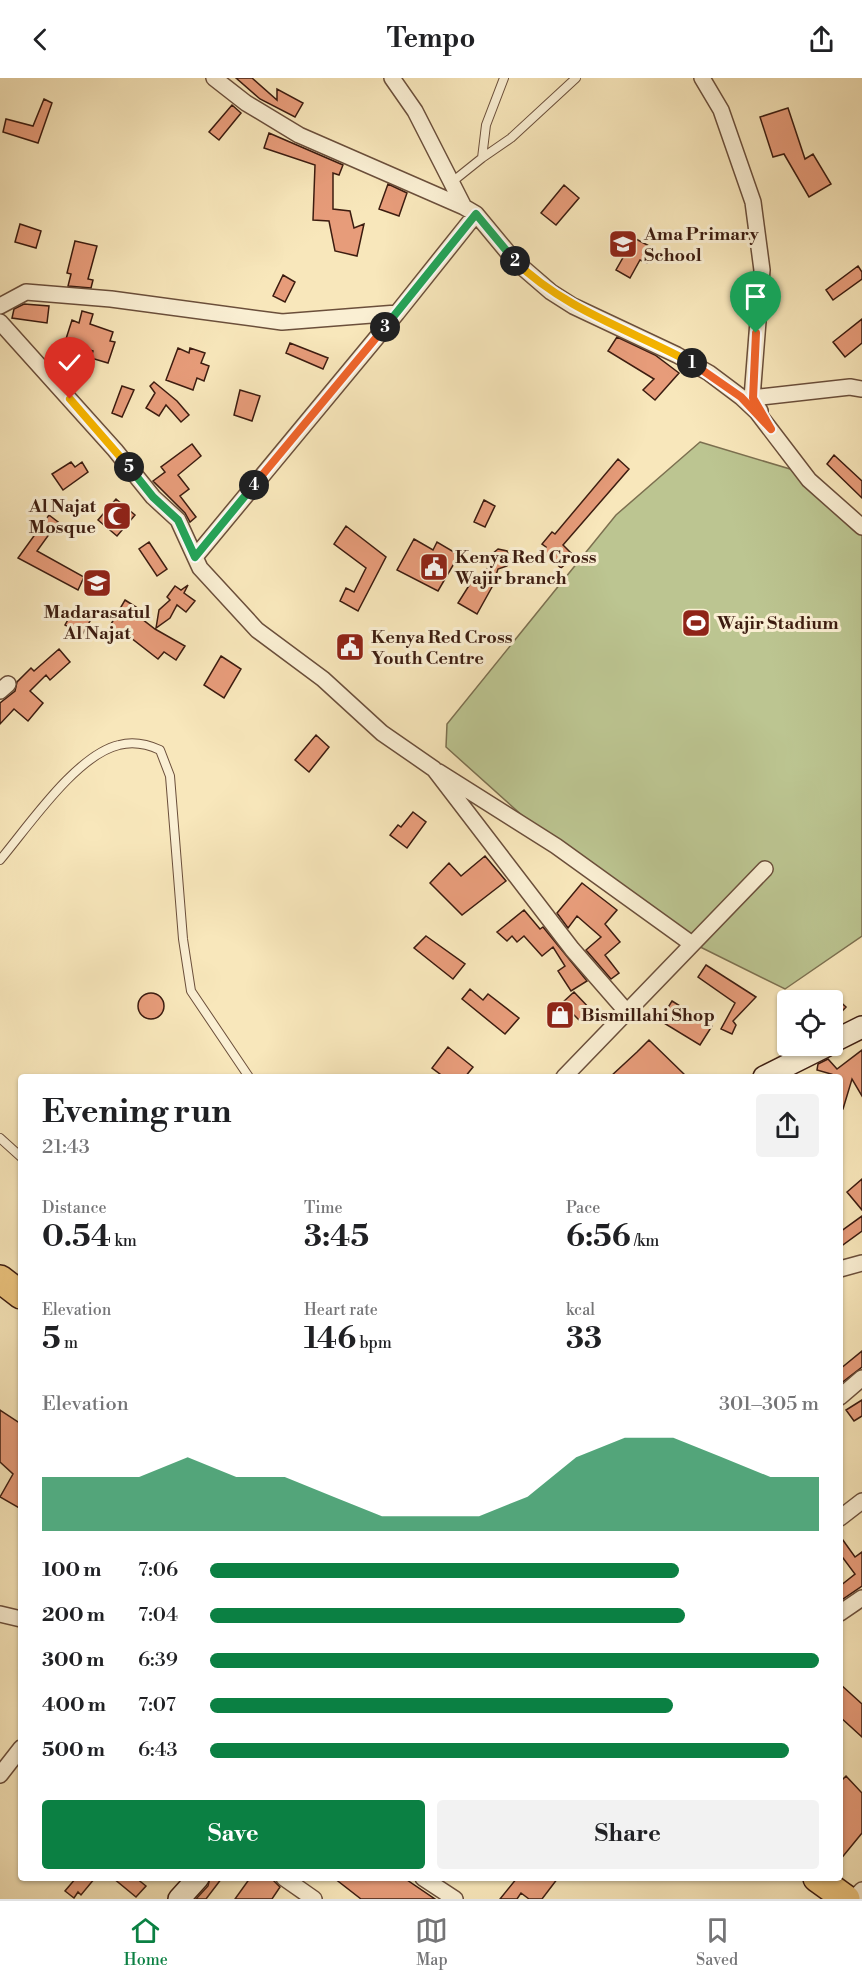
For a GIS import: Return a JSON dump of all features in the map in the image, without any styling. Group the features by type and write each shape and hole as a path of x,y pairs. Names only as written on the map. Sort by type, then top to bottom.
{"highway":[{"path":"0,1279 18,1293"},
{"path":"821,1881 846,1899"}],"street":[{"path":"214,78 246,103 299,135 470,210"},
{"path":"392,78 416,111 452,182 470,210 515,261 551,292 573,306 710,373 741,397 771,429 809,480 862,527"},
{"path":"702,78 721,110 753,202 762,270 753,398 771,429"},
{"path":"195,557 397,313 470,210"},
{"path":"0,306 26,292 111,299 282,322 397,313"},
{"path":"0,322 115,450 153,497 178,520 200,568 257,630 323,680 382,733 434,769 556,846 692,944"},
{"path":"753,398 850,387 862,389"},
{"path":"434,769 565,940 626,1011"},
{"path":"567,1074 765,869"},
{"path":"843,1036 862,1027"},
{"path":"770,1074 806,1056"},
{"path":"843,1268 862,1263"},
{"path":"843,1394 862,1378"},
{"path":"843,1516 862,1501"},
{"path":"843,1611 862,1598"},
{"path":"0,1614 18,1617"},
{"path":"0,1775 18,1752"},
{"path":"179,1899 195,1881"},
{"path":"288,1881 314,1899"},
{"path":"428,1881 455,1899"},
{"path":"853,1899 862,1890"}],"lane":[{"path":"482,158 486,125 504,78"},
{"path":"452,182 511,138 576,78"},
{"path":"0,860 67,782 93,757 119,745 144,743 160,750 170,776 183,939 191,991 247,1074"},
{"path":"0,1138 18,1154"}],"green space":[{"name":"Wajir Stadium","path":"700,442 790,469 862,522 862,936 785,989 660,927 566,855 446,747 447,724 616,515"}],"building":[{"path":"236,78 252,78 277,100 277,89 303,103 295,117 260,99"},
{"path":"44,99 52,103 38,143 3,132 6,119 33,126"},
{"path":"232,105 241,113 219,140 209,132"},
{"path":"788,108 805,159 813,154 831,184 809,197 784,154 773,157 760,117"},
{"path":"269,133 343,165 339,175 333,173 333,209 350,211 354,228 364,224 357,256 335,251 329,221 313,220 315,165 264,148"},
{"path":"388,184 407,193 399,216 379,209"},
{"path":"564,185 579,198 556,225 541,213"},
{"path":"20,224 41,231 36,248 15,242"},
{"path":"634,238 655,249 647,263 640,260 630,278 616,270"},
{"path":"75,241 97,246 88,279 93,280 91,288 68,286 71,274 67,273"},
{"path":"858,266 862,272 862,279 833,300 826,290"},
{"path":"283,275 295,282 285,302 273,296"},
{"path":"24,304 49,306 47,323 12,318 14,309"},
{"path":"82,311 93,314 90,324 113,332 110,341 115,342 108,363 91,358 93,351 65,342 72,320 79,323"},
{"path":"862,319 862,343 845,357 833,342"},
{"path":"617,337 655,355 679,373 655,400 643,390 654,379 608,351"},
{"path":"290,343 328,358 323,369 286,353"},
{"path":"178,348 189,353 190,348 205,353 201,363 209,366 204,381 197,378 193,390 166,380"},
{"path":"154,382 177,401 189,415 181,422 166,405 159,416 146,408 155,393 150,386"},
{"path":"122,386 134,390 122,417 112,413"},
{"path":"240,390 260,396 252,421 234,415"},
{"path":"192,444 201,456 178,475 189,489 180,496 196,517 190,522 185,513 153,481 165,472 161,467"},
{"path":"834,455 862,481 862,498 827,464"},
{"path":"618,459 629,469 563,545 574,556 561,568 542,551 546,547 542,544 552,532 555,534"},
{"path":"71,462 75,467 82,462 88,472 63,490 52,474"},
{"path":"116,499 135,515 117,536 98,520"},
{"path":"484,500 495,506 485,527 474,522"},
{"path":"49,515 58,522 37,551 84,577 78,590 18,558"},
{"path":"346,526 386,557 358,611 340,601 346,588 354,592 366,568 334,544"},
{"path":"414,539 433,550 437,542 459,555 438,591 397,570"},
{"path":"149,542 167,569 157,576 139,549"},
{"path":"498,549 507,551 510,560 507,566 498,569 492,587 477,614 458,603 475,576 477,578 492,564 491,555"},
{"path":"188,585 184,593 195,601 186,612 177,605 170,618 156,628 159,610 170,600 167,597 175,586 181,590"},
{"path":"125,600 136,607 133,612 155,629 185,646 176,660 164,652 158,659 122,631 119,637 107,631"},
{"path":"73,611 90,621 82,635 65,625"},
{"path":"59,649 70,662 50,680 46,675 30,691 43,703 28,721 14,709 0,724 0,703 15,691 17,682 31,668 34,671"},
{"path":"221,656 241,669 224,698 204,685"},
{"path":"316,735 329,747 309,772 295,760"},
{"path":"413,812 426,822 407,848 390,835 398,825 401,827"},
{"path":"485,856 506,881 462,915 430,883 449,863 461,876"},
{"path":"582,883 617,910 605,924 620,942 605,955 619,973 611,979 586,950 601,937 577,916 568,928 557,913"},
{"path":"524,910 540,929 543,927 587,981 571,991 558,971 565,966 553,947 542,956 524,936 517,942 512,936 507,941 497,932"},
{"path":"426,936 465,964 453,979 414,948"},
{"path":"706,965 756,997 733,1021 736,1025 732,1034 721,1029 735,1003 698,977"},
{"path":"470,989 483,1000 488,994 519,1018 505,1034 462,999"},
{"path":"574,992 592,1011 581,1022 562,1003"},
{"path":"151,993 160,997 164,1006 160,1015 151,1019 142,1015 138,1006 142,997"},
{"path":"672,1001 712,1026 700,1045 654,1017 662,1017"},
{"path":"649,1040 684,1074 613,1074"},
{"path":"448,1047 473,1067 467,1074 440,1074 432,1068"},
{"path":"862,1050 862,1096 852,1079 843,1109 843,1074 831,1074 817,1070 818,1064 828,1059 837,1069"},
{"path":"862,1179 862,1210 847,1192"},
{"path":"862,1216 862,1231 843,1245 843,1230"},
{"path":"862,1351 862,1367 843,1382 843,1367"},
{"path":"862,1400 862,1416 854,1421 846,1410"},
{"path":"0,1410 18,1422 18,1507 0,1497 13,1474 0,1462"},
{"path":"843,1540 855,1557 862,1552 862,1586 843,1599 843,1584 855,1574 843,1558"},
{"path":"843,1687 862,1704 862,1737 843,1720"},
{"path":"846,1776 862,1793 862,1833 843,1856 843,1779"},
{"path":"73,1881 93,1881 81,1895 78,1892 74,1898 65,1891"},
{"path":"117,1881 140,1881 146,1886 136,1897"},
{"path":"209,1881 220,1881 206,1899 196,1899 208,1886"},
{"path":"248,1881 274,1881 280,1887 272,1899 235,1899"},
{"path":"338,1881 408,1881 435,1899 361,1899"},
{"path":"515,1881 556,1881 542,1899 529,1899 521,1893 517,1899 500,1899"}],"place":[{"name":"Ama Primary School","path":"623,244"},
{"name":"Al Najat Mosque","path":"117,516"},
{"name":"Kenya Red Cross Wajir branch","path":"434,567"},
{"name":"Madarasatul Al Najat","path":"97,583"},
{"name":"Wajir Stadium","path":"696,623"},
{"name":"Kenya Red Cross Youth Centre","path":"350,647"},
{"name":"Bismillahi Shop","path":"560,1015"}],"route":[{"path":"70,399 153,497 178,520 195,557 476,214 515,261 551,292 573,306 710,373 741,397 771,429 753,398 756,333"}]}
